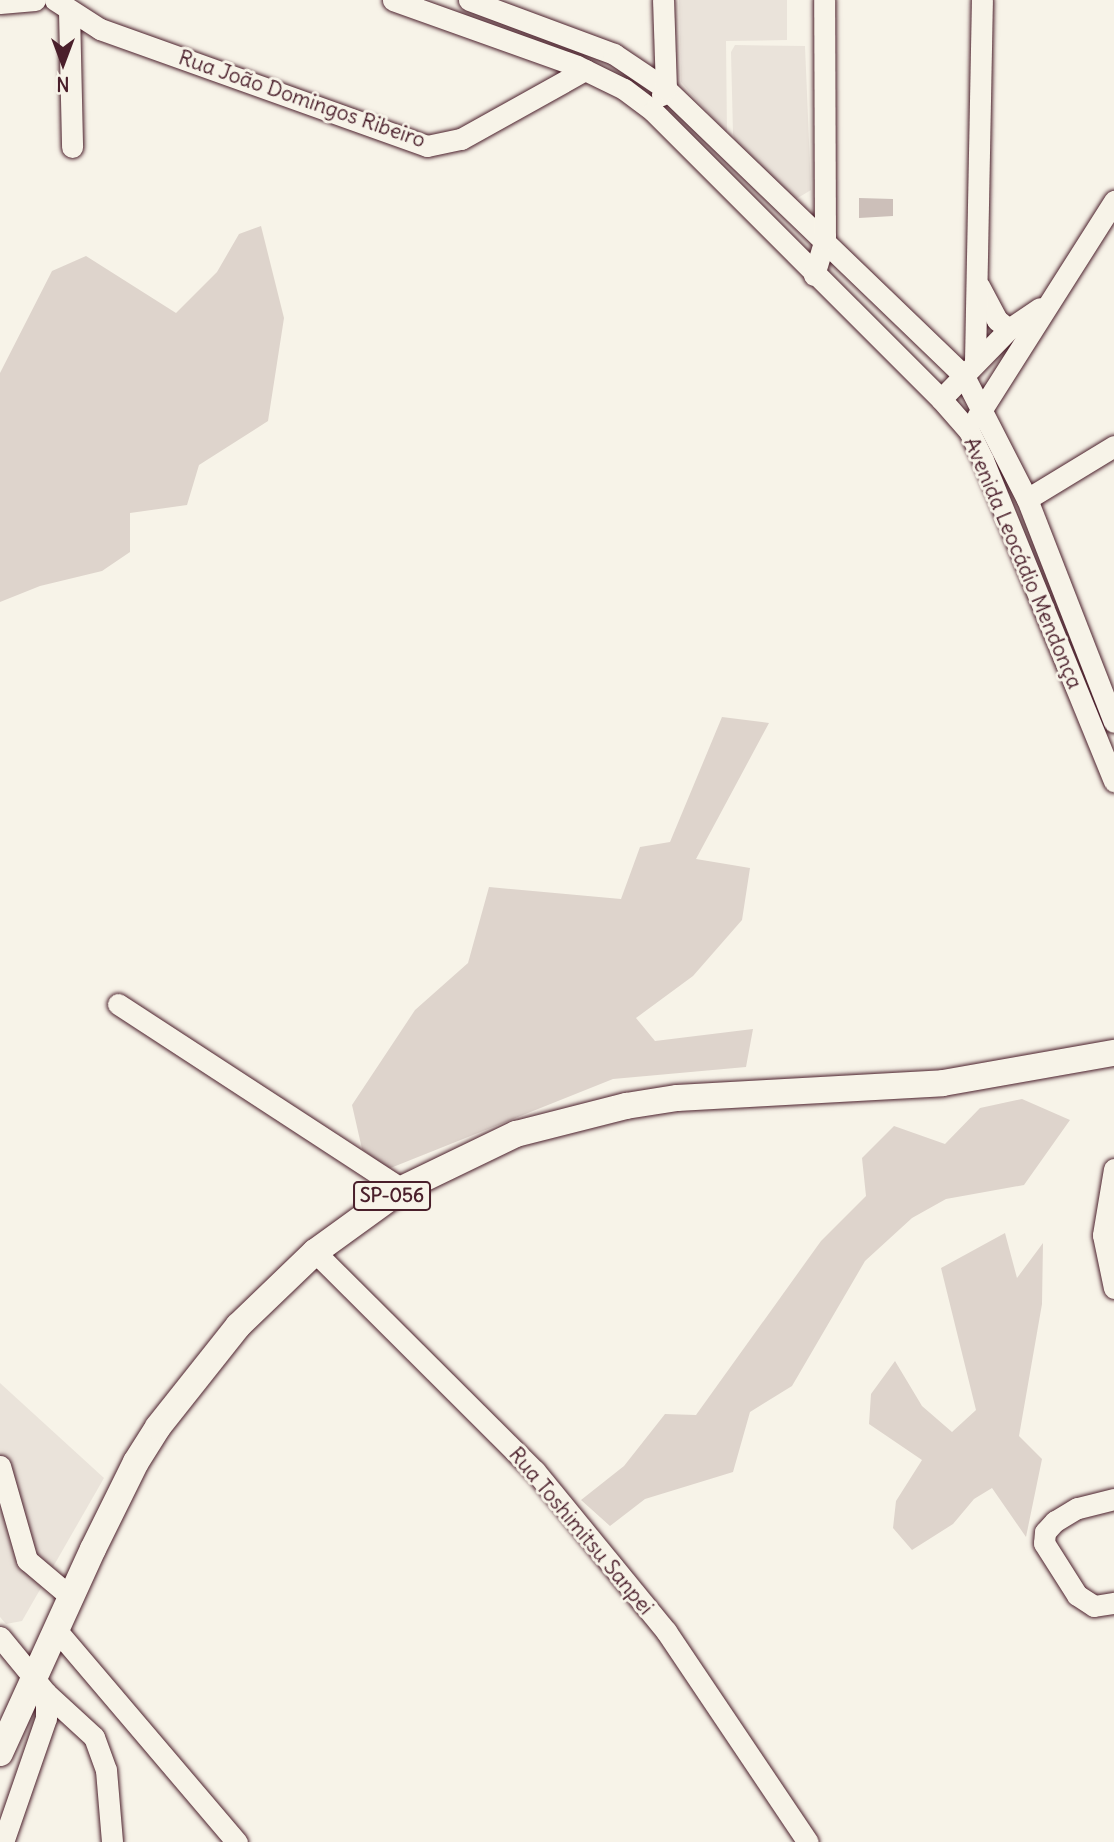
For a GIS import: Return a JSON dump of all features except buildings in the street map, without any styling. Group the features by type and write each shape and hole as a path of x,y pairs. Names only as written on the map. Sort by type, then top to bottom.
{"main road":[{"path":"1065,1063 1114,1040"},
{"name":"SP-056","path":"0,1752 41,1687 71,1597 136,1462 158,1427 238,1325 315,1252 402,1189 516,1134 626,1106 677,1098 943,1083 1114,1053"}],"street":[{"path":"0,3 35,0"},
{"name":"Avenida Leocádio Mendonça","path":"393,0 585,69 653,111 814,275 941,399 969,431 1114,781"},
{"name":"Avenida Leocádio Mendonça","path":"469,0 510,8 614,54 666,89 825,240 970,369 982,409 1027,499 1114,722"},
{"path":"653,111 666,89 663,0"},
{"path":"814,275 825,240 824,0"},
{"path":"970,369 978,284 982,0"},
{"path":"62,5 72,147"},
{"name":"Rua João Domingos Ribeiro","path":"62,5 100,29 426,146 468,135 585,69"},
{"path":"969,431 1114,201"},
{"path":"978,284 996,320 1009,329"},
{"path":"941,399 1009,329 1031,317 1054,294"},
{"path":"1027,499 1114,446"},
{"path":"1076,687 1114,666"},
{"path":"118,1004 402,1189"},
{"path":"1113,1282 1103,1235 1114,1169"},
{"name":"Rua Toshimitsu Sanpei","path":"315,1252 535,1471 666,1631 808,1842"},
{"path":"0,1466 27,1560 71,1597"},
{"path":"1114,1499 1077,1508 1055,1521 1045,1532 1044,1543 1077,1595 1094,1606 1114,1603"},
{"path":"58,1632 237,1842"},
{"path":"0,1637 41,1687 94,1737 106,1770 112,1842"},
{"path":"3,1842 46,1718 41,1687"}],"shaded area":[{"path":"679,0 787,0 787,40 726,41 727,134 681,82"},
{"path":"735,45 805,46 811,190 796,199 739,151 733,134 731,52"},
{"path":"261,226 284,318 268,421 199,465 187,505 130,513 130,552 102,571 40,586 0,602 0,373 52,271 86,256 176,313 217,272 239,234"},
{"path":"722,717 769,723 696,859 750,868 742,920 693,976 636,1018 655,1041 753,1029 746,1067 613,1079 388,1169 362,1149 352,1105 415,1010 468,963 489,887 621,899 640,847 670,842"},
{"path":"1022,1099 1070,1120 1024,1185 946,1199 912,1218 865,1261 792,1386 750,1412 733,1472 645,1499 610,1526 581,1500 624,1466 665,1414 696,1415 821,1241 866,1196 862,1158 894,1126 945,1144 980,1108"},
{"path":"1005,1233 1017,1278 1043,1243 1042,1304 1019,1436 1042,1459 1026,1537 992,1488 974,1499 953,1524 912,1550 893,1528 896,1501 922,1460 869,1424 871,1394 895,1361 922,1406 952,1432 976,1410 941,1268"},
{"path":"0,1383 104,1478 22,1621 6,1624 0,1617"}]}
